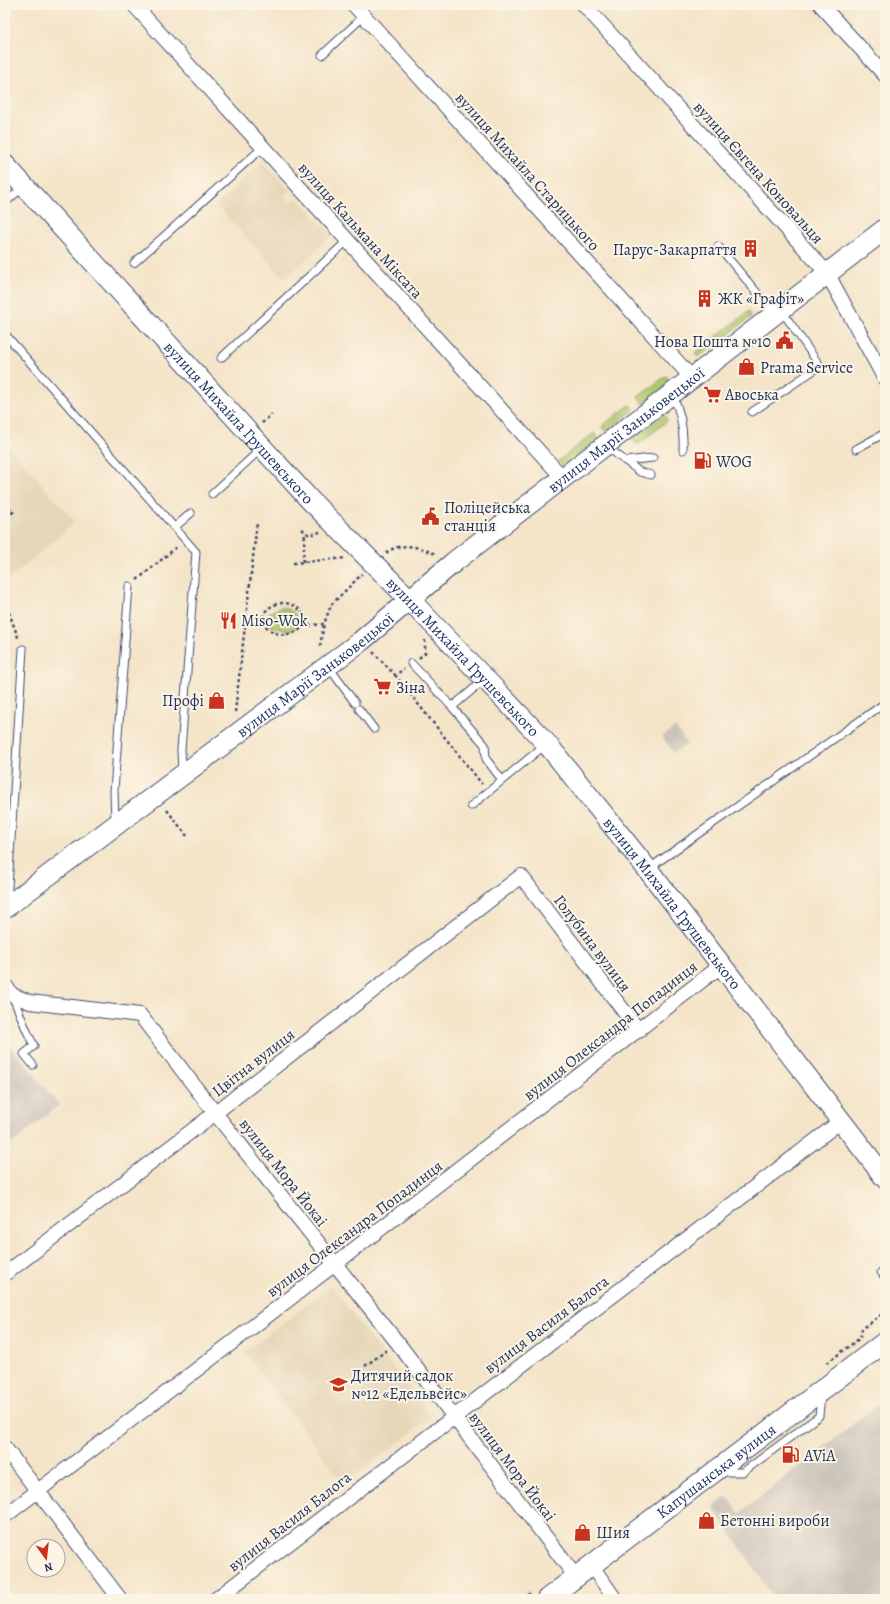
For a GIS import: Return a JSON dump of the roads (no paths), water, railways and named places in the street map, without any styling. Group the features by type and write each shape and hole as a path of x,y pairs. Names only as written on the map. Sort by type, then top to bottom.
{"street":[{"name":"вулиця Кальмана Міксата","path":"134,5 262,148 563,478"},
{"name":"вулиця Михайла Старицького","path":"354,5 692,378"},
{"name":"вулиця Євгена Коновальця","path":"584,5 828,273 885,379"},
{"path":"821,5 885,75"},
{"name":"вулиця Михайла Грушевського","path":"5,165 310,500 486,678 547,744 649,871 885,1178"},
{"name":"вулиця Марії Заньковецької","path":"6,908 361,641 449,566 885,229"},
{"name":"Голубина вулиця","path":"521,876 639,1030"},
{"name":"Цвітна вулиця","path":"5,1274 521,876"},
{"name":"вулиця Олександра Попадинця","path":"5,1516 335,1264 722,965"},
{"name":"вулиця Мора Йокаі","path":"9,990 30,1002 140,1014 215,1113 397,1342 453,1416 584,1571 615,1599"},
{"name":"вулиця Василя Балога","path":"216,1599 453,1416 841,1121"},
{"name":"Капушанська вулиця","path":"547,1599 885,1342"},
{"path":"5,1448 120,1599"}],"lane":[{"path":"322,55 364,16"},
{"path":"134,263 262,148"},
{"path":"5,203 24,186"},
{"path":"221,358 347,241"},
{"path":"718,246 778,311 820,366 752,412"},
{"path":"5,334 196,552 181,750 182,775"},
{"path":"672,393 680,411 683,450"},
{"path":"677,443 682,426"},
{"path":"856,449 885,433"},
{"path":"605,445 640,472 651,475"},
{"path":"212,494 262,448"},
{"path":"625,461 653,458"},
{"path":"175,527 191,513"},
{"path":"115,826 114,791 129,586"},
{"path":"6,908 23,649"},
{"path":"412,663 485,746 486,759 502,780"},
{"path":"328,666 374,729"},
{"path":"452,707 486,678"},
{"path":"649,871 658,862 885,703"},
{"path":"471,806 547,744"},
{"path":"9,990 34,1046 24,1054 33,1065"},
{"path":"885,1269 881,1272 885,1277"}],"place":[{"name":"Парус-Закарпаття","path":"750,249"},
{"name":"ЖК «Графіт»","path":"705,298"},
{"name":"Нова Пошта №10","path":"784,341"},
{"name":"Prama Service","path":"747,367"},
{"name":"Авоська","path":"712,394"},
{"name":"WOG","path":"703,461"},
{"name":"Поліцейська станція","path":"431,516"},
{"name":"Miso-Wok","path":"228,620"},
{"name":"Зіна","path":"383,687"},
{"name":"Профі","path":"217,700"},
{"name":"Дитячий садок №12 «Едельвейс»","path":"338,1384"},
{"name":"AViA","path":"791,1455"},
{"name":"Бетонні вироби","path":"707,1520"},
{"name":"Шия","path":"583,1532"}]}
